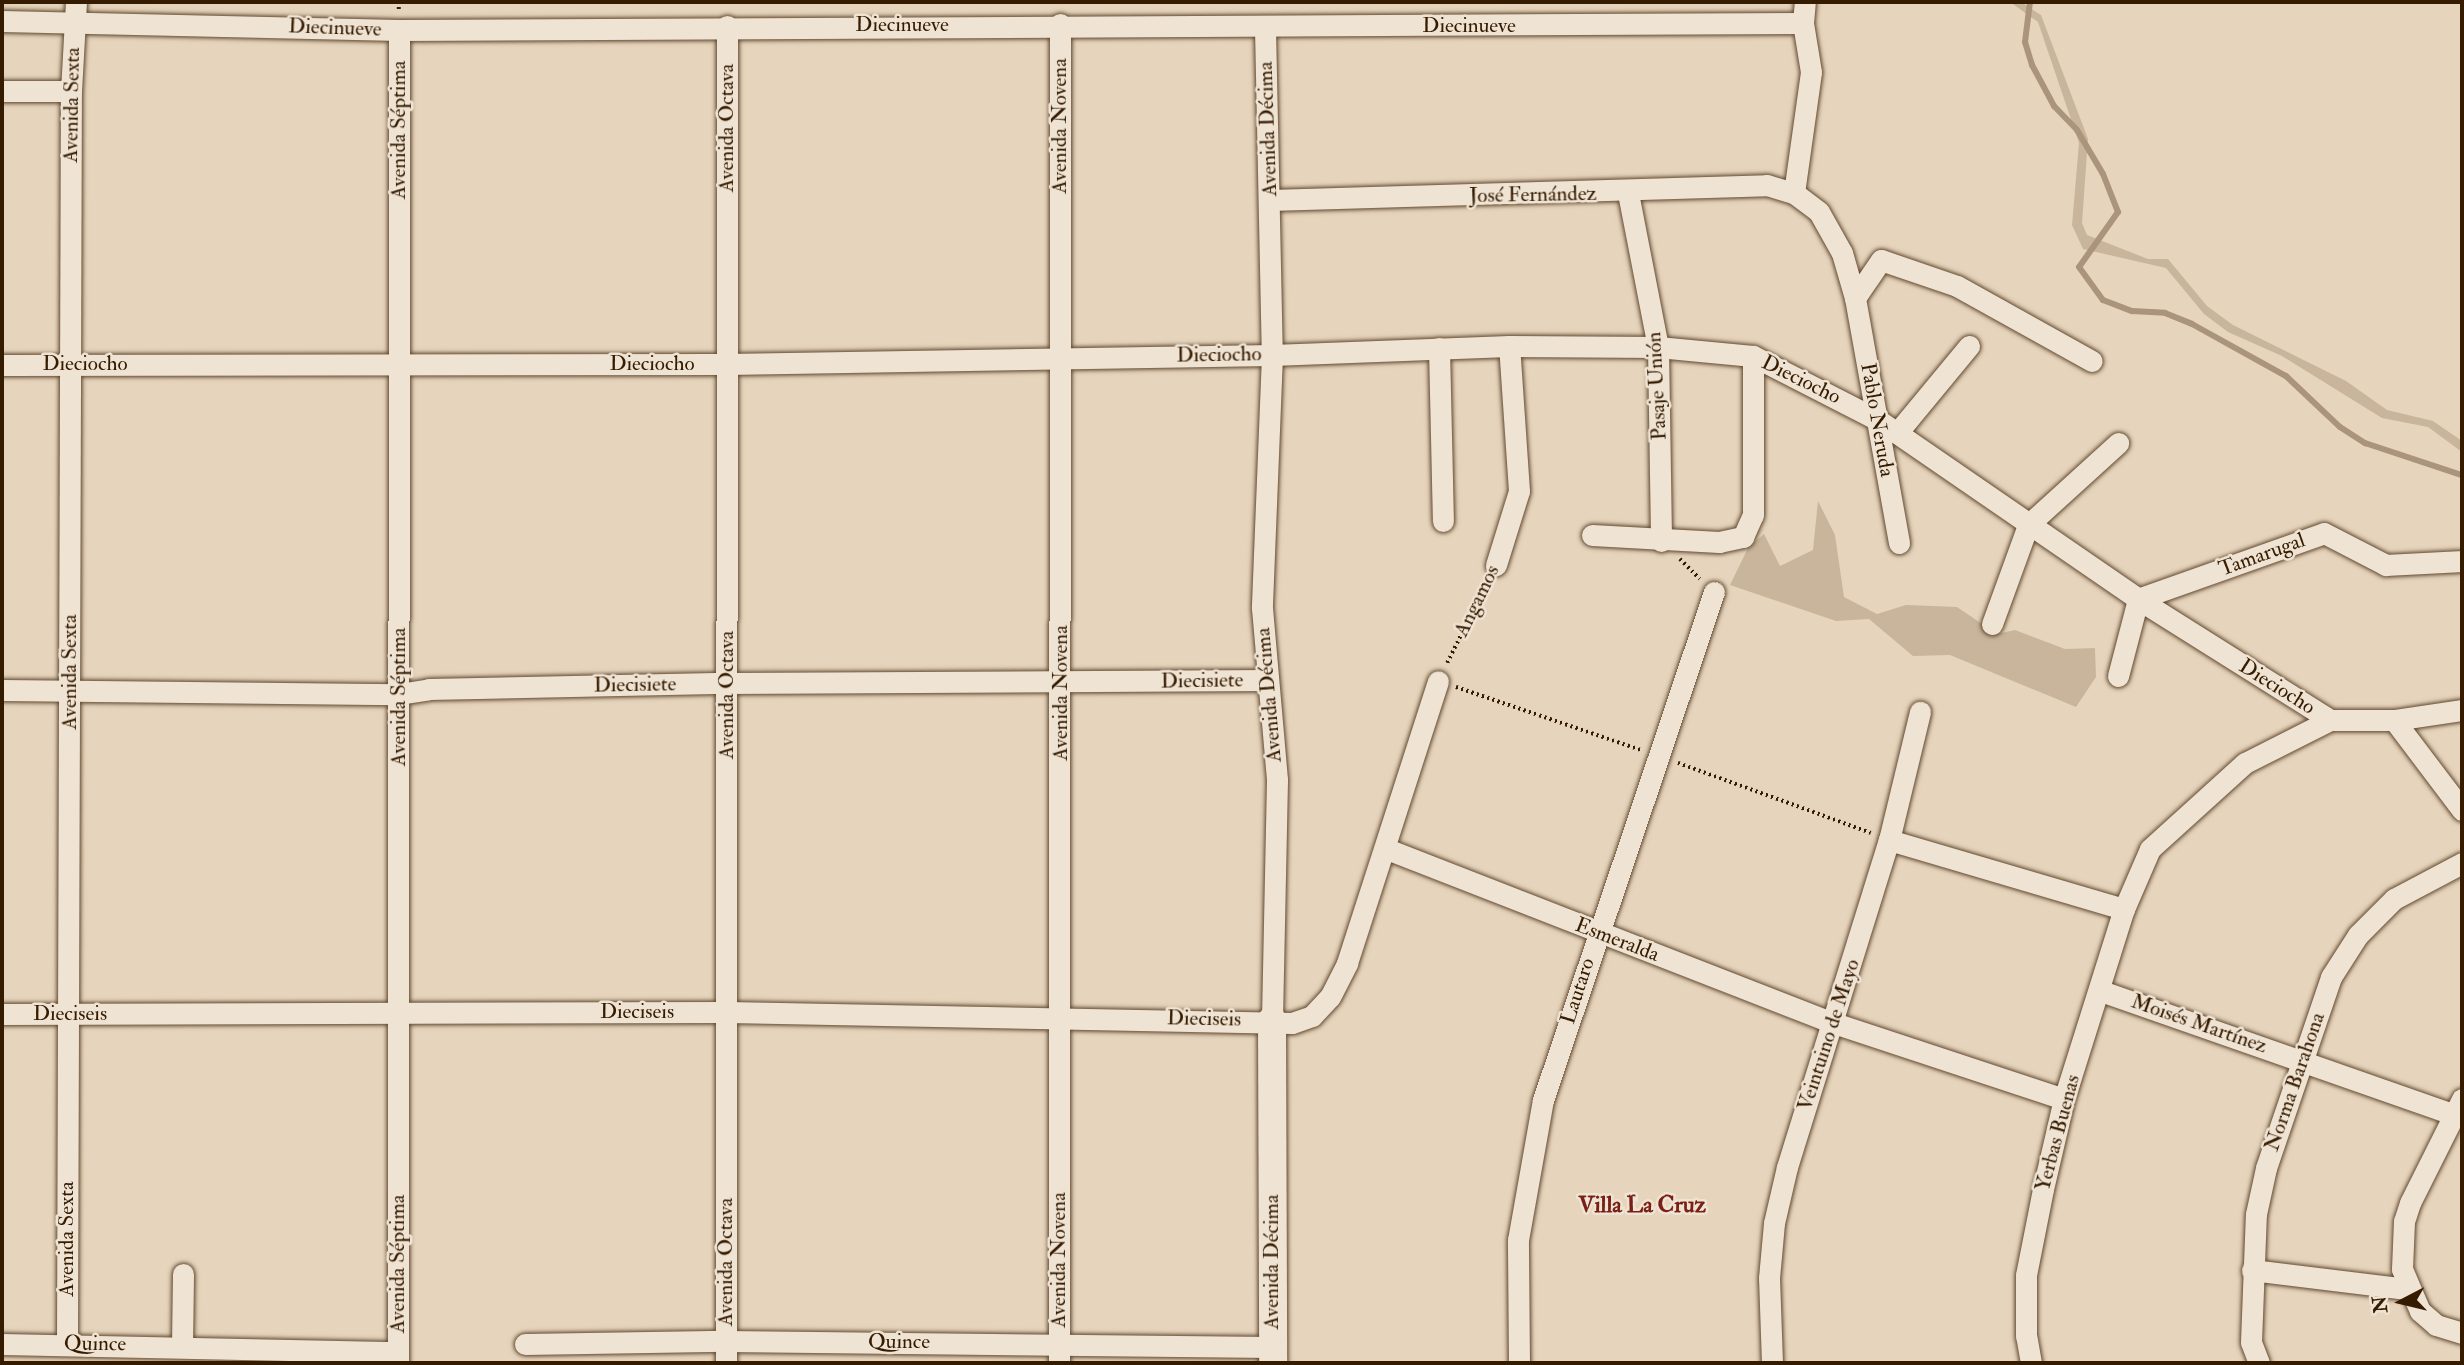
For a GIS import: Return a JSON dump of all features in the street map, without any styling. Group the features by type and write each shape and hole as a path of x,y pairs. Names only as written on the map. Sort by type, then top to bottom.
{"street":[{"path":"1794,193 1811,72 1803,23 1805,2"},
{"name":"Diecinueve","path":"2,21 74,11 399,30 1060,24 1265,27 1803,23"},
{"name":"Avenida Sexta","path":"67,1343 71,91 74,11"},
{"name":"Avenida Novena","path":"1059,1353 1062,683 1060,24"},
{"name":"Avenida Octava","path":"726,1363 727,26"},
{"name":"Avenida Décima","path":"1265,27 1272,355 1262,608 1277,780 1272,1020 1273,1355"},
{"name":"Avenida Séptima","path":"398,1357 399,30"},
{"path":"2,91 71,91"},
{"name":"José Fernández","path":"1270,200 1628,192 1767,185 1794,193"},
{"name":"Pasaje Unión","path":"1628,192 1658,347 1661,541"},
{"name":"Pablo Neruda","path":"1794,193 1819,212 1842,253 1855,298 1899,543"},
{"path":"1855,298 1881,260 1957,286 2092,361"},
{"name":"Dieciocho","path":"2,365 727,364 1272,355 1509,346 1658,347 1753,356 1878,420 2137,599 2330,720"},
{"name":"Angamos","path":"1496,565 1519,491 1509,346"},
{"path":"1897,433 1969,346"},
{"path":"1439,348 1443,521"},
{"path":"1592,535 1661,541 1719,542 1743,537 1753,515 1753,356"},
{"path":"1992,624 2028,525 2118,443"},
{"name":"Tamarugal","path":"2137,599 2324,533 2386,565 2462,561"},
{"name":"Lautaro","path":"1519,1363 1518,1240 1532,1146 1597,932 1714,592"},
{"path":"2118,676 2137,599"},
{"name":"Diecisiete","path":"2,690 399,694 429,689 727,683 1268,680"},
{"path":"1272,1020 1292,1023 1312,1016 1330,997 1387,849 1438,681"},
{"path":"2330,720 2394,720 2462,710"},
{"name":"Veintuino de Mayo","path":"1772,1363 1769,1278 1774,1223 1787,1167 1889,840 1920,712"},
{"name":"Yerbas Buenas","path":"2031,1363 2026,1336 2026,1275 2064,1099 2101,992 2124,909 2150,849 2180,818 2245,762 2330,720"},
{"path":"2394,720 2462,810"},
{"path":"1889,840 2124,909"},
{"name":"Esmeralda","path":"1387,849 1834,1023 2064,1099"},
{"name":"Norma Barahona","path":"2259,1363 2251,1342 2256,1214 2266,1168 2305,1060 2331,977 2358,935 2394,899 2462,863"},
{"name":"Moisés Martínez","path":"2101,992 2305,1060 2459,1107"},
{"name":"Dieciseis","path":"2,1014 727,1012 1272,1020"},
{"path":"2459,1107 2404,1221 2402,1269 2407,1289 2420,1311 2436,1325 2462,1333"},
{"path":"2252,1270 2407,1289"},
{"path":"182,1346 183,1274"},
{"name":"Quince","path":"525,1343 726,1340 1059,1353 1273,1355"},
{"name":"Quince","path":"2,1343 182,1346 398,1357"}],"path":[{"path":"1661,541 1714,592"},
{"name":"Angamos","path":"1438,681 1496,565"}],"shaded area":[{"path":"2010,2 2021,2 2041,15 2088,139 2082,223 2087,235 2148,259 2168,259 2207,306 2233,325 2346,381 2387,410 2433,421 2462,441 2462,452 2428,427 2382,418 2282,356 2228,332 2204,314 2166,268 2083,249 2072,225 2079,143 2038,22"},
{"path":"1818,501 1835,535 1844,597 1877,614 1906,605 1957,607 1997,634 2015,630 2065,649 2095,648 2096,677 2076,707 1950,655 1913,656 1869,619 1836,621 1730,585 1748,548 1764,534 1780,566 1813,550"}],"waterway":[{"path":"2030,2 2025,42 2032,65 2054,106 2077,130 2103,174 2118,212 2079,267 2103,300 2132,311 2165,313 2192,324 2286,376 2340,427 2365,443 2462,475"}],"district":[{"name":"Villa La Cruz","path":"1642,1205"}]}
